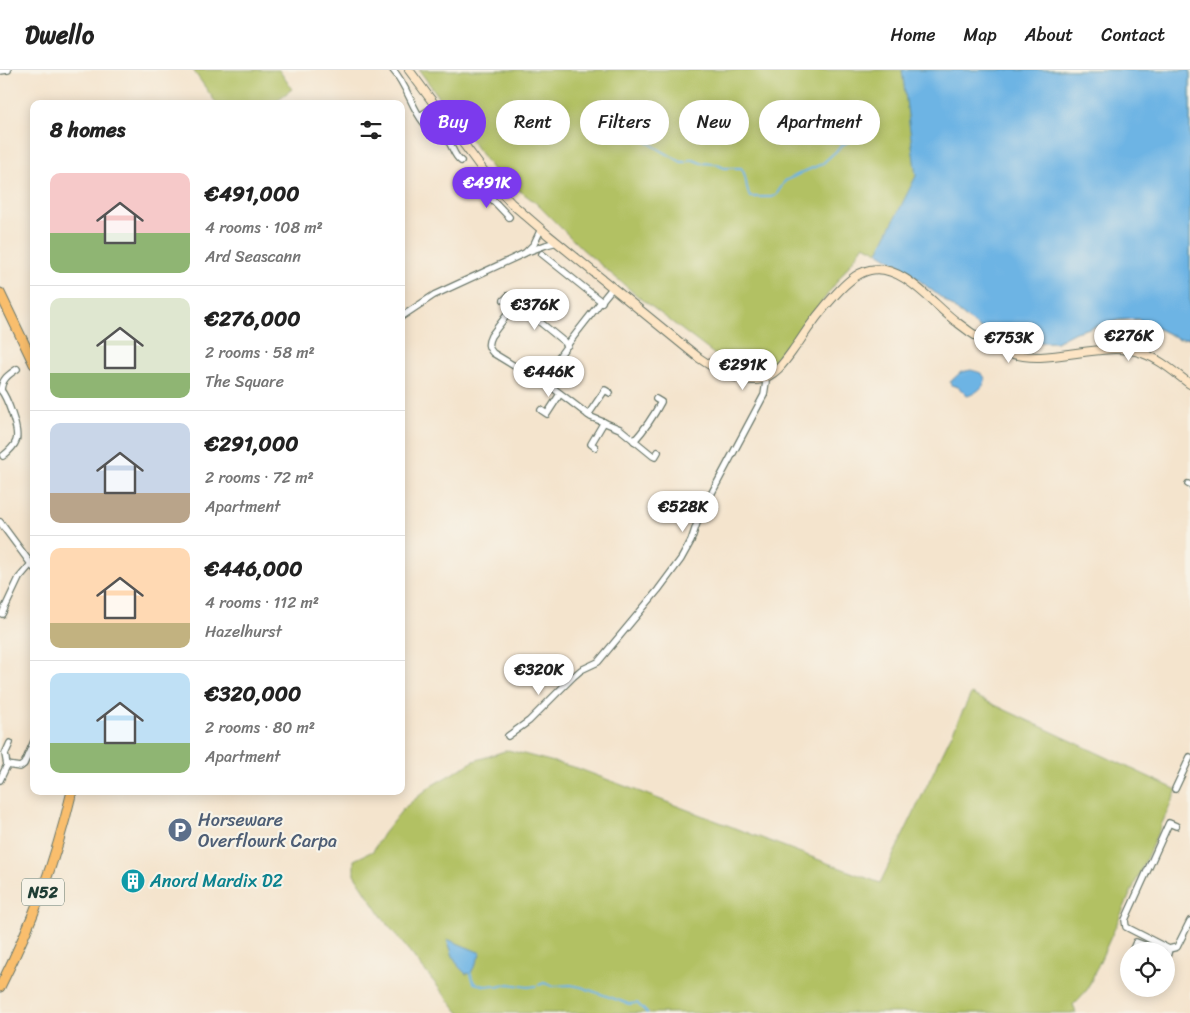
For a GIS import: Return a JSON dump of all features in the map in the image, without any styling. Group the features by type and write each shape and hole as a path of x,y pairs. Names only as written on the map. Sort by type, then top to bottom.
{"main road":[{"path":"409,70 432,100"},
{"path":"465,145 491,181 541,229 711,366 746,380 764,378 779,368 840,290 858,274 870,270 880,270 894,273 907,280 968,331 994,346 1017,355 1030,357 1097,351 1130,351 1141,353 1163,364 1190,384"},
{"path":"0,293 30,356"},
{"name":"N52","path":"0,988 40,900 64,827 71,795"}],"street":[{"path":"0,71 8,70"},
{"path":"393,70 401,80 411,103 420,116"},
{"path":"450,145 455,155 461,161"},
{"path":"485,188 491,198 509,217"},
{"path":"498,206 508,199"},
{"path":"525,253 534,244 541,229"},
{"path":"405,314 434,295 525,253 557,242"},
{"path":"542,254 602,302"},
{"path":"613,287 568,345 547,376 549,385 588,415 620,429 655,457 658,452"},
{"path":"504,300 508,296 568,345"},
{"path":"516,303 491,336 488,343 489,348 493,353 529,375 532,370"},
{"path":"4,456 16,443 18,435 16,425 1,389 2,382 8,374 17,369"},
{"path":"508,736 530,721 573,676 598,662 681,560 691,541 699,517 764,395 766,382 764,378"},
{"path":"588,415 606,390 610,393"},
{"path":"541,410 547,414 560,394"},
{"path":"634,441 656,412 661,402 656,399"},
{"path":"595,446 591,444 604,422"},
{"path":"0,522 30,563"},
{"path":"2,614 19,578 30,568"},
{"path":"0,780 7,765 5,754 10,743"},
{"path":"7,765 20,767 24,764 30,751"},
{"path":"1175,789 1190,757"},
{"path":"1155,942 1126,927 1125,920 1169,823 1176,826"},
{"path":"1175,948 1190,921"}],"green space":[{"path":"193,70 279,70 292,89 277,100 214,100"},
{"path":"419,70 1190,70 1190,338 1179,339 1139,319 1119,320 1075,332 1056,342 1018,343 981,329 901,266 864,245 777,363 765,371 756,373 743,372 723,361 635,294 581,248 536,203 494,171 475,145 486,145 486,100 441,100"},
{"path":"971,694 1177,790 1087,990 1073,1005 1076,1013 459,1013 384,920 354,874 354,860 373,851 383,834 403,809 431,786 474,761 508,750 577,768 880,883"}],"water":[{"path":"902,70 1190,70 1190,338 1179,339 1139,319 1119,320 1075,332 1056,342 1018,343 981,329 901,266 878,252 916,176"},
{"path":"971,370 982,374 985,377 985,381 981,388 967,396 958,387 951,385 950,382 961,372"},
{"path":"447,939 481,953 471,973 466,974 459,967"}],"waterway":[{"path":"652,145 681,162 691,159 701,163 716,164 724,168 741,168 750,197 772,197 776,195 785,181 822,164 843,145"},
{"path":"470,972 474,983 486,986 494,985 497,987 509,984 528,987 536,986"},
{"path":"539,985 544,983 553,986 571,985 581,987 629,1004 637,1003 647,1013"}],"place":[{"name":"Horseware Overflowrk Carpa","path":"180,830"},
{"name":"Anord Mardix D2","path":"133,881"}]}
